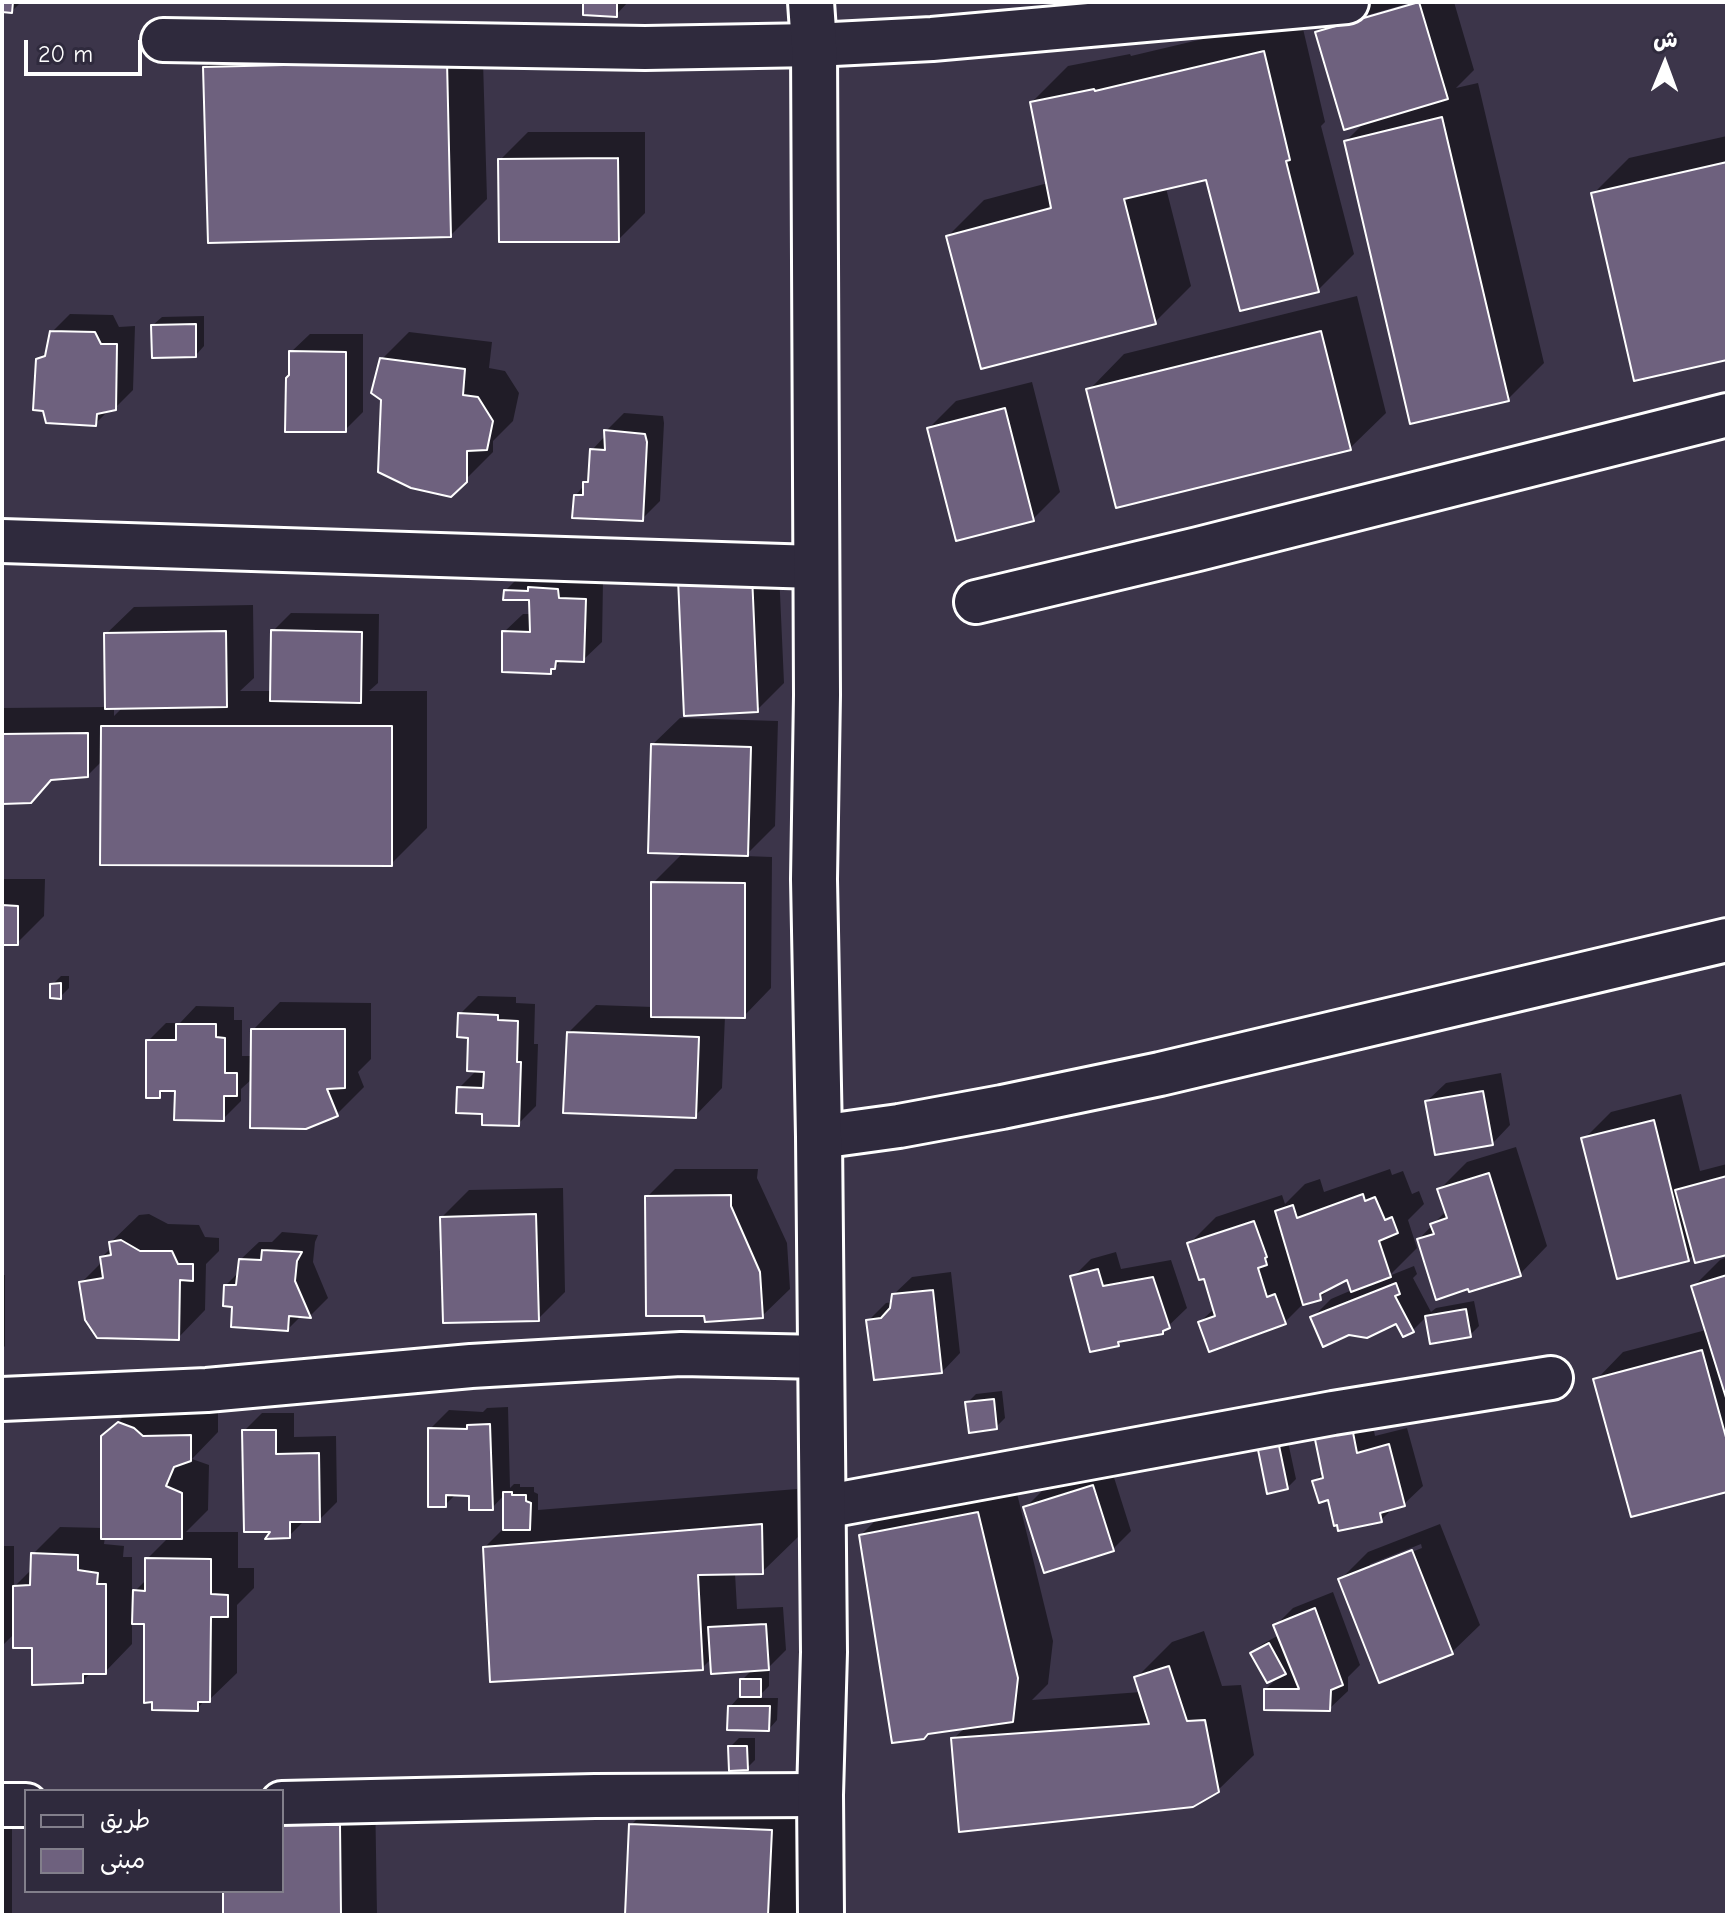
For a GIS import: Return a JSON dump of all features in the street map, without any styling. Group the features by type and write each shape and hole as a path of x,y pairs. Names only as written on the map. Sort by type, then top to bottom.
{"main road":[{"path":"811,2 814,45 817,695 814,879 824,1652 821,1915"}],"street":[{"path":"163,40 645,48 814,45 932,39 1347,2"},
{"path":"976,602 1727,415"},
{"path":"2,541 815,567"},
{"path":"819,1137 1002,1107 1160,1074 1727,940"},
{"path":"2,1399 207,1390 471,1366 620,1357 681,1354 822,1357"},
{"path":"823,1507 1333,1413 1551,1378"},
{"path":"284,1803 820,1795"},
{"path":"2,1805 24,1805"}],"building":[{"path":"2,2 13,2 12,13 2,12"},
{"path":"583,2 617,2 617,17 583,15"},
{"path":"1419,2 1448,99 1344,130 1315,32"},
{"path":"1264,51 1290,160 1286,161 1319,292 1240,311 1206,180 1124,199 1156,324 981,369 946,236 1051,208 1030,102 1095,91"},
{"path":"447,61 451,237 208,243 203,67"},
{"path":"1442,117 1509,401 1410,424 1344,141"},
{"path":"618,158 619,242 499,242 498,159"},
{"path":"1727,162 1727,360 1634,381 1591,193"},
{"path":"196,324 196,357 152,358 151,325"},
{"path":"50,331 95,332 101,344 117,344 116,410 97,414 96,426 46,423 43,411 33,410 36,359 45,356"},
{"path":"1321,331 1351,450 1116,508 1086,389"},
{"path":"289,351 346,352 346,432 285,432"},
{"path":"380,358 465,369 463,395 478,397 493,421 487,450 467,451 467,482 451,497 411,488 378,472 381,400 371,393"},
{"path":"1005,408 1034,521 956,541 927,428"},
{"path":"604,430 645,434 643,521 572,518 574,495 583,495 583,482 588,482 590,449 605,450"},
{"path":"752,575 758,712 684,716 678,579"},
{"path":"528,587 558,589 559,598 586,599 584,662 556,661 551,674 502,672 502,631 530,632 529,600 503,600 504,590 528,591"},
{"path":"271,630 362,632 361,703 270,701"},
{"path":"226,631 227,707 105,709 104,633"},
{"path":"101,726 392,726 392,866 100,865"},
{"path":"88,733 88,777 51,780 31,803 2,804 2,734"},
{"path":"651,744 751,747 748,856 648,853"},
{"path":"651,882 745,883 745,1018 651,1017"},
{"path":"2,905 18,906 18,945 2,945"},
{"path":"61,983 61,999 50,998 50,984"},
{"path":"458,1013 498,1015 498,1020 518,1021 517,1062 521,1062 519,1126 482,1125 482,1114 456,1113 457,1087 483,1088 484,1072 467,1071 468,1038 457,1037"},
{"path":"176,1024 216,1024 216,1037 225,1038 225,1073 237,1073 237,1096 224,1096 224,1121 174,1120 175,1091 160,1091 160,1098 146,1098 146,1040 176,1040"},
{"path":"251,1029 345,1029 345,1088 327,1089 338,1116 306,1129 250,1128"},
{"path":"567,1032 699,1037 696,1118 563,1113"},
{"path":"1483,1091 1493,1145 1435,1155 1425,1101"},
{"path":"1654,1120 1689,1261 1617,1279 1581,1138"},
{"path":"1489,1173 1521,1276 1436,1300 1417,1239 1434,1234 1430,1224 1447,1218 1437,1189"},
{"path":"1727,1176 1727,1255 1695,1263 1675,1190"},
{"path":"1363,1194 1365,1201 1375,1197 1385,1220 1392,1217 1398,1233 1379,1241 1391,1277 1351,1292 1347,1280 1320,1294 1321,1300 1303,1305 1275,1211 1293,1205 1297,1218"},
{"path":"731,1195 731,1206 760,1272 763,1318 705,1322 704,1316 646,1316 645,1196"},
{"path":"536,1214 539,1321 443,1323 440,1217"},
{"path":"1254,1221 1267,1257 1267,1265 1258,1268 1267,1297 1275,1294 1286,1324 1209,1352 1198,1322 1215,1316 1204,1279 1199,1280 1187,1243"},
{"path":"121,1240 140,1251 172,1251 178,1264 193,1264 193,1281 180,1280 179,1340 97,1338 85,1320 79,1282 103,1278 100,1257 111,1255 109,1242"},
{"path":"262,1250 302,1252 297,1261 295,1281 311,1318 289,1316 288,1331 231,1327 232,1307 223,1306 224,1285 236,1285 239,1259 261,1260"},
{"path":"1098,1269 1103,1286 1153,1277 1170,1328 1163,1334 1118,1342 1119,1346 1090,1352 1070,1276"},
{"path":"1727,1275 1727,1401 1691,1286"},
{"path":"1396,1283 1400,1294 1395,1296 1414,1332 1403,1337 1396,1324 1367,1338 1349,1335 1323,1347 1310,1317"},
{"path":"933,1290 942,1373 874,1380 866,1320 881,1318 890,1308 892,1294"},
{"path":"1466,1309 1471,1337 1430,1344 1425,1316"},
{"path":"1702,1350 1727,1441 1727,1492 1631,1517 1593,1379"},
{"path":"994,1399 997,1429 969,1433 965,1402"},
{"path":"1350,1417 1357,1453 1389,1444 1405,1506 1380,1513 1382,1522 1338,1531 1328,1500 1319,1503 1312,1481 1323,1478 1312,1425"},
{"path":"118,1422 134,1428 143,1436 191,1435 191,1461 174,1467 166,1486 182,1493 182,1539 101,1539 101,1436"},
{"path":"490,1424 493,1510 469,1510 469,1496 446,1495 446,1507 428,1507 428,1428 467,1429 467,1425"},
{"path":"242,1430 276,1430 276,1454 319,1453 320,1522 290,1522 290,1538 265,1539 270,1532 244,1532"},
{"path":"1277,1436 1288,1489 1267,1494 1256,1440"},
{"path":"1093,1485 1114,1551 1044,1573 1023,1507"},
{"path":"503,1492 526,1495 526,1501 531,1503 530,1530 503,1530"},
{"path":"978,1512 1018,1678 1013,1722 928,1734 924,1739 892,1743 859,1535"},
{"path":"762,1524 763,1574 698,1575 703,1670 490,1682 483,1547"},
{"path":"1412,1550 1453,1654 1379,1683 1338,1579"},
{"path":"31,1553 78,1555 78,1570 98,1573 97,1584 106,1584 106,1674 83,1674 83,1683 32,1685 32,1648 13,1648 13,1586 30,1585"},
{"path":"145,1558 211,1559 211,1594 228,1595 228,1617 211,1617 210,1702 198,1702 198,1711 152,1710 152,1702 144,1703 144,1624 132,1624 133,1590 145,1591"},
{"path":"1315,1608 1343,1685 1331,1690 1330,1711 1264,1710 1264,1689 1299,1689 1273,1625"},
{"path":"766,1624 769,1670 711,1674 708,1627"},
{"path":"1269,1643 1286,1674 1267,1683 1250,1653"},
{"path":"1169,1666 1187,1721 1205,1720 1219,1792 1193,1807 959,1832 951,1738 1149,1724 1134,1677"},
{"path":"740,1679 761,1679 761,1697 740,1697"},
{"path":"728,1706 770,1706 769,1731 727,1730"},
{"path":"728,1746 747,1746 748,1770 729,1771"},
{"path":"629,1824 772,1830 768,1915 625,1915"},
{"path":"284,1825 340,1825 341,1915 223,1915 223,1893 284,1893"}]}
